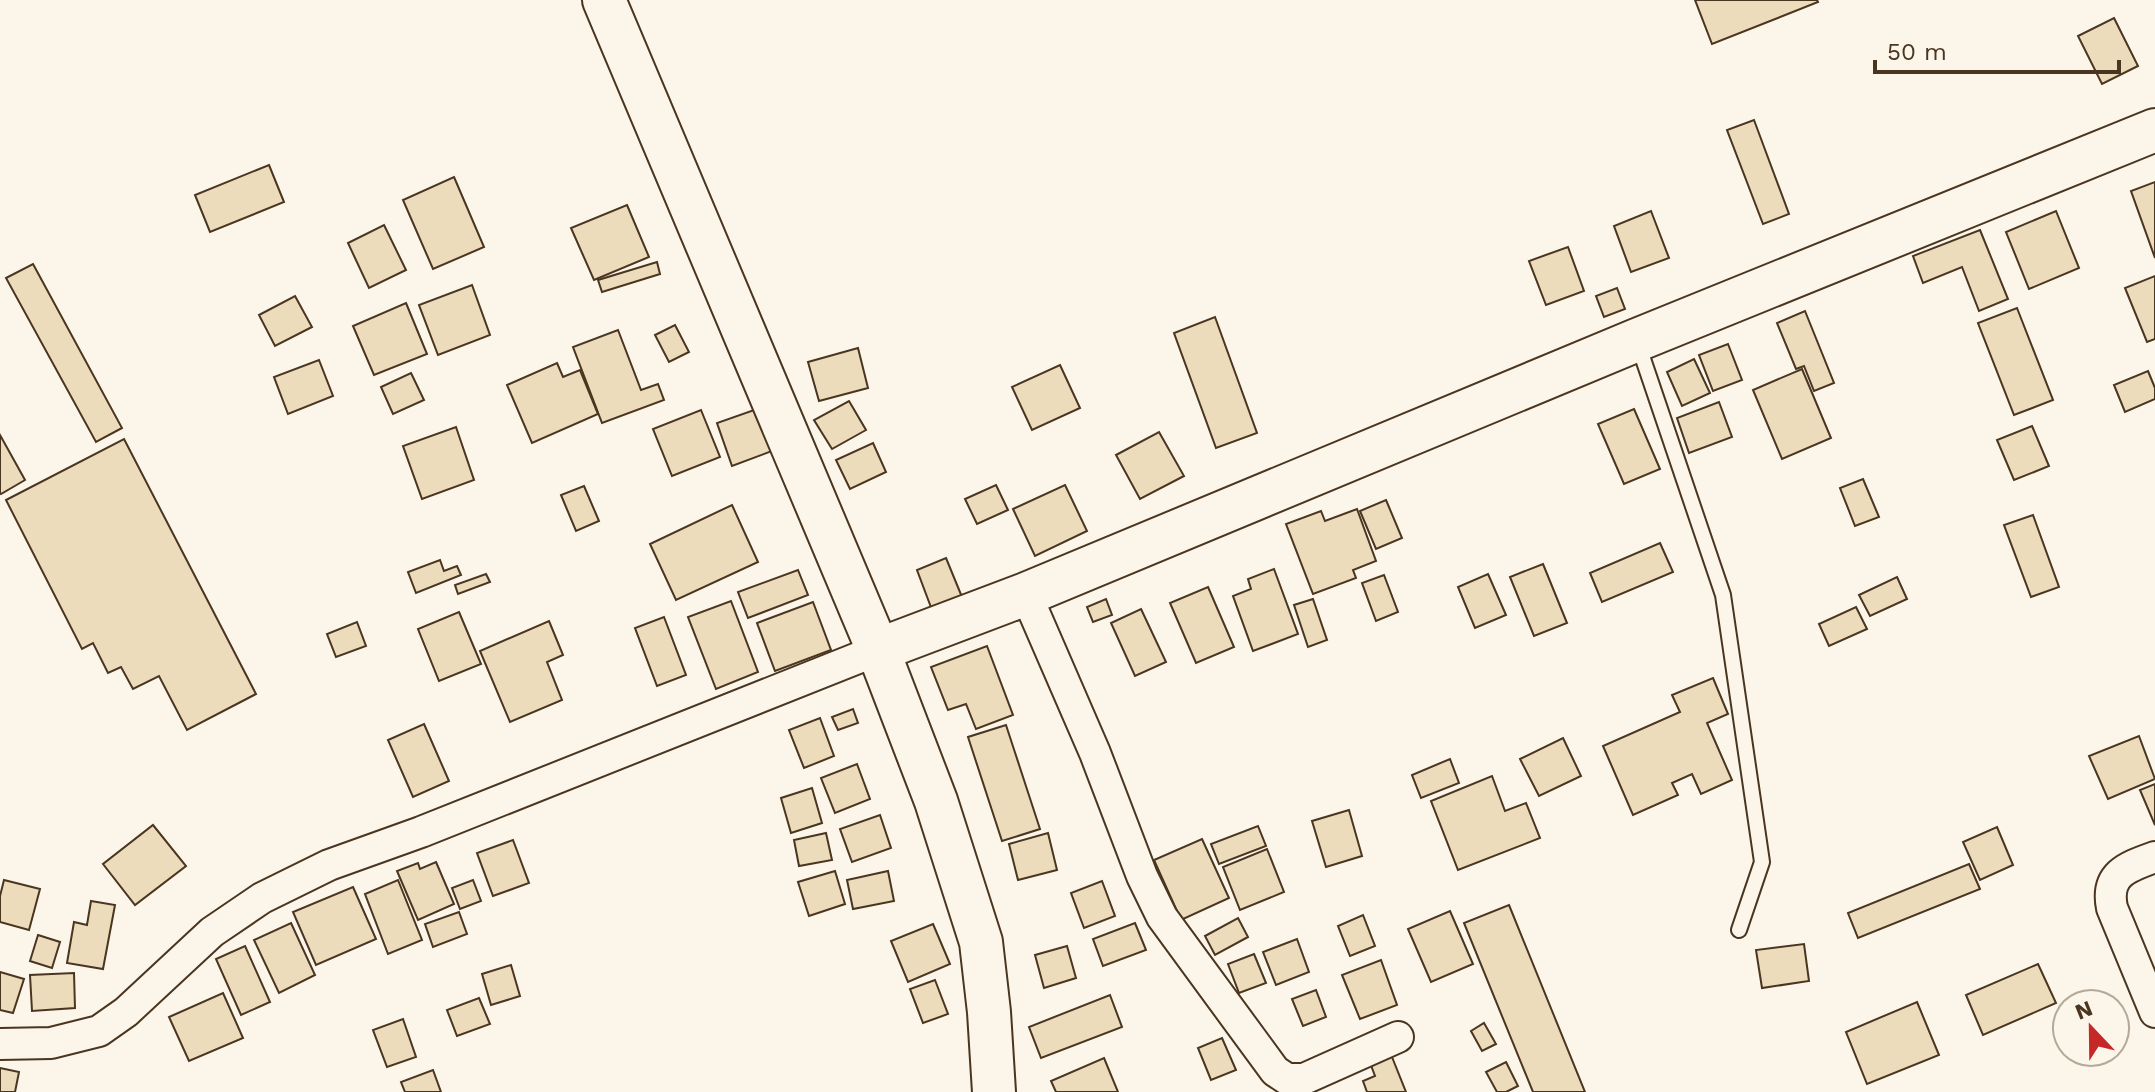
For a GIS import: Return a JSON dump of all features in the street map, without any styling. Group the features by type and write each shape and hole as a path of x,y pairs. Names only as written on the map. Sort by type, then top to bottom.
{"street":[{"path":"604,0 878,650 936,801 981,942 994,1092"},
{"path":"0,1044 51,1043 99,1031 126,1012 212,932 262,898 329,865 421,832 1026,594 1637,340 2155,130"},
{"path":"1026,594 1095,753 1142,876 1162,917 1275,1071 1287,1079 1304,1079 1398,1037"},
{"path":"2153,1004 2112,908 2109,894 2112,882 2122,872 2155,857"}],"lane":[{"path":"1637,340 1723,595 1762,862 1739,930"}],"building":[{"path":"1695,0 1817,0 1818,2 1712,44"},
{"path":"2114,18 2138,66 2102,84 2078,36"},
{"path":"1754,120 1789,214 1763,224 1727,130"},
{"path":"269,165 284,202 210,232 195,195"},
{"path":"454,177 484,247 433,269 403,200"},
{"path":"2155,182 2155,258 2131,191"},
{"path":"627,205 649,257 594,280 571,228"},
{"path":"1651,211 1669,258 1631,272 1614,226"},
{"path":"2056,211 2079,268 2029,289 2006,232"},
{"path":"384,225 406,270 369,288 348,243"},
{"path":"1980,230 2008,299 1979,311 1962,267 1923,283 1913,256"},
{"path":"1568,247 1584,291 1546,305 1529,261"},
{"path":"657,262 660,274 602,292 598,280"},
{"path":"33,264 122,428 96,442 6,278"},
{"path":"2155,276 2155,339 2147,342 2125,288"},
{"path":"472,285 490,335 438,355 419,305"},
{"path":"1617,288 1625,309 1604,317 1596,296"},
{"path":"295,296 312,327 275,346 259,315"},
{"path":"406,303 427,354 374,375 353,326"},
{"path":"2017,308 2053,400 2014,415 1978,323"},
{"path":"1805,311 1834,383 1814,391 1804,366 1796,369 1777,323"},
{"path":"1215,317 1257,433 1216,448 1174,333"},
{"path":"675,325 689,352 669,362 655,335"},
{"path":"618,330 641,390 658,384 664,400 602,423 573,347"},
{"path":"1728,344 1742,380 1713,391 1699,355"},
{"path":"858,348 868,388 819,401 808,362"},
{"path":"1694,359 1710,393 1682,406 1667,372"},
{"path":"319,360 333,396 288,414 274,377"},
{"path":"557,363 563,377 580,370 598,414 532,443 507,385"},
{"path":"1060,365 1080,408 1032,430 1012,387"},
{"path":"1802,369 1831,438 1782,459 1753,390"},
{"path":"2148,371 2155,388 2155,399 2125,412 2114,385"},
{"path":"411,373 424,400 393,414 381,387"},
{"path":"849,401 866,430 832,449 814,420"},
{"path":"1719,402 1732,437 1689,453 1677,418"},
{"path":"757,409 772,451 732,466 717,423"},
{"path":"1634,409 1660,469 1624,484 1598,424"},
{"path":"701,410 720,457 672,476 653,429"},
{"path":"2032,426 2049,466 2014,480 1997,440"},
{"path":"456,427 474,480 422,499 403,446"},
{"path":"1159,432 1184,476 1140,499 1116,455"},
{"path":"0,435 25,480 1,494 0,493"},
{"path":"124,439 256,694 187,730 159,676 133,689 121,667 108,673 93,643 82,649 6,500"},
{"path":"873,443 886,472 850,489 836,460"},
{"path":"1863,479 1879,517 1855,526 1840,488"},
{"path":"996,485 1008,510 977,524 965,499"},
{"path":"1065,485 1087,531 1035,556 1013,509"},
{"path":"584,486 599,521 576,531 561,495"},
{"path":"1386,500 1402,538 1376,549 1360,511"},
{"path":"732,505 758,562 676,600 650,544"},
{"path":"1357,509 1376,561 1353,570 1356,578 1313,594 1286,524 1321,511 1325,521"},
{"path":"2033,515 2059,587 2031,597 2004,525"},
{"path":"1660,543 1673,572 1602,602 1590,573"},
{"path":"946,558 962,597 932,610 917,570"},
{"path":"440,560 444,571 457,566 461,575 416,593 408,572"},
{"path":"1543,564 1567,623 1534,636 1510,577"},
{"path":"1274,569 1298,634 1253,651 1233,596 1251,589 1248,579"},
{"path":"798,570 808,595 748,618 738,592"},
{"path":"486,574 490,582 458,594 455,585"},
{"path":"1488,574 1506,615 1475,628 1458,587"},
{"path":"1384,575 1398,612 1376,621 1362,583"},
{"path":"1897,577 1907,599 1870,616 1859,595"},
{"path":"1208,587 1234,647 1196,663 1170,603"},
{"path":"1106,599 1112,615 1093,622 1087,607"},
{"path":"1313,599 1327,640 1308,647 1294,605"},
{"path":"731,601 758,672 716,689 688,617"},
{"path":"813,602 831,650 775,671 757,623"},
{"path":"1856,607 1867,629 1829,646 1819,624"},
{"path":"1141,609 1166,662 1135,676 1111,623"},
{"path":"459,612 481,664 439,681 418,629"},
{"path":"664,617 686,675 657,686 635,628"},
{"path":"549,621 563,655 547,662 562,700 510,722 480,651"},
{"path":"357,622 366,646 336,657 327,634"},
{"path":"987,646 1013,715 976,729 966,704 948,710 931,667"},
{"path":"1713,678 1728,714 1707,723 1732,780 1701,794 1692,774 1672,783 1678,795 1633,815 1603,746 1680,712 1672,695"},
{"path":"853,709 858,723 838,730 832,717"},
{"path":"820,718 834,756 804,768 789,730"},
{"path":"424,724 449,781 413,797 388,740"},
{"path":"1006,725 1040,829 1002,841 968,737"},
{"path":"2139,736 2155,779 2108,799 2089,756"},
{"path":"1563,738 1581,776 1539,796 1520,759"},
{"path":"1450,759 1459,783 1421,798 1412,775"},
{"path":"857,764 870,799 835,813 821,778"},
{"path":"1492,776 1505,811 1526,803 1540,838 1458,870 1431,801"},
{"path":"2155,784 2155,825 2140,790"},
{"path":"812,788 822,823 791,833 781,798"},
{"path":"1349,810 1362,856 1326,867 1312,821"},
{"path":"880,815 891,848 852,862 840,829"},
{"path":"153,825 186,866 135,905 103,864"},
{"path":"1258,826 1266,846 1219,864 1211,844"},
{"path":"1997,827 2013,865 1980,880 1963,842"},
{"path":"826,833 832,860 799,866 794,840"},
{"path":"1048,833 1057,870 1018,880 1009,844"},
{"path":"1202,839 1229,898 1181,920 1154,860"},
{"path":"513,840 529,883 493,896 477,853"},
{"path":"1267,849 1284,892 1240,910 1223,867"},
{"path":"436,862 454,904 418,920 397,871 418,863 420,869"},
{"path":"1969,864 1980,889 1858,938 1848,913"},
{"path":"835,871 845,904 809,916 798,882"},
{"path":"888,871 894,901 853,909 847,880"},
{"path":"4,880 40,889 29,930 0,922 0,896"},
{"path":"398,880 422,940 388,954 365,894"},
{"path":"473,880 481,901 460,909 452,888"},
{"path":"1102,881 1115,916 1084,928 1071,893"},
{"path":"353,887 376,939 316,965 293,912"},
{"path":"91,901 115,905 103,969 67,963 74,922 87,925"},
{"path":"1509,905 1585,1092 1533,1092 1464,923"},
{"path":"1450,911 1473,964 1431,982 1408,929"},
{"path":"459,912 467,934 433,947 425,924"},
{"path":"1363,915 1375,946 1350,956 1338,926"},
{"path":"1238,918 1248,937 1215,955 1205,936"},
{"path":"291,923 315,975 279,993 254,940"},
{"path":"1135,923 1146,950 1103,966 1093,939"},
{"path":"933,924 950,964 908,982 891,941"},
{"path":"38,935 60,942 52,968 30,961"},
{"path":"1297,939 1309,972 1276,985 1263,952"},
{"path":"1804,944 1809,981 1762,988 1756,950"},
{"path":"245,946 270,1002 241,1015 216,959"},
{"path":"1067,946 1076,978 1044,988 1035,955"},
{"path":"1254,954 1266,983 1239,993 1228,964"},
{"path":"1381,960 1397,1005 1360,1019 1342,975"},
{"path":"2038,964 2051,992 2051,1005 1983,1035 1966,995"},
{"path":"511,965 520,996 491,1005 482,974"},
{"path":"0,972 24,979 13,1013 0,1010"},
{"path":"74,973 75,1008 32,1011 30,975"},
{"path":"935,980 948,1014 923,1023 910,989"},
{"path":"1316,990 1326,1017 1303,1026 1292,999"},
{"path":"223,993 243,1038 189,1061 169,1017"},
{"path":"1110,995 1122,1027 1041,1058 1029,1027"},
{"path":"479,998 490,1024 457,1036 447,1010"},
{"path":"1917,1002 1939,1055 1867,1084 1846,1032"},
{"path":"403,1019 416,1057 387,1067 373,1030"},
{"path":"1484,1023 1496,1044 1482,1051 1471,1031"},
{"path":"1222,1038 1236,1070 1211,1080 1198,1048"},
{"path":"1390,1052 1406,1092 1367,1092 1363,1081 1375,1076 1369,1060"},
{"path":"1104,1058 1118,1092 1056,1092 1051,1081"},
{"path":"1506,1062 1518,1086 1506,1092 1497,1092 1486,1072"},
{"path":"0,1068 19,1072 15,1092 0,1092"},
{"path":"433,1070 441,1092 405,1092 401,1082"}]}
